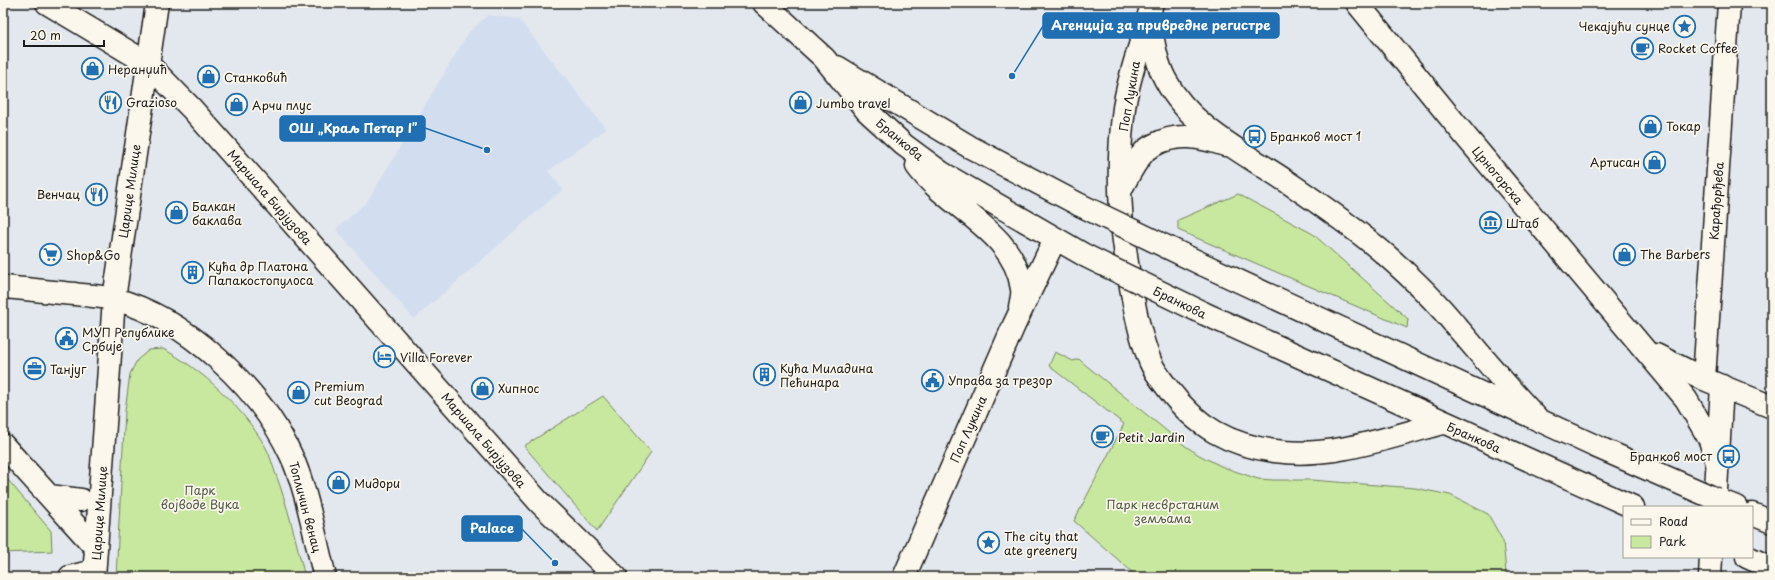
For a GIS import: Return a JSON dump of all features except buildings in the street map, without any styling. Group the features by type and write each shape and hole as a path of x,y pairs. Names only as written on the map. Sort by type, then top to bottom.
{"street":[{"name":"Маршала Бирјузова","path":"47,3 147,63 192,109 539,502 616,577"},
{"name":"Царице Милице","path":"94,574 114,299 147,63 157,3"},
{"name":"Бранкова","path":"764,3 824,58 867,111 904,145 942,173 1055,239 1086,256 1203,313 1443,423 1630,506"},
{"name":"Црногорска","path":"1357,3 1613,314 1642,345 1686,399 1710,440 1717,463"},
{"name":"Карађорђева","path":"1714,506 1717,463 1713,383 1729,3"},
{"path":"1151,10 1159,66 1166,80 1194,117 1232,147 1316,202 1386,255 1456,324 1513,394 1540,421"},
{"name":"Поп Лукина","path":"1151,10 1137,52 1124,106 1120,153 1123,238 1136,319 1150,362 1176,400 1192,417 1209,429 1228,439 1253,448 1276,452 1297,453 1337,450 1443,423"},
{"name":"Бранкова","path":"824,58 970,147 1080,204 1204,265 1540,421 1734,506"},
{"path":"1121,191 1131,170 1145,151 1159,142 1174,137 1191,137 1205,138 1232,147"},
{"path":"904,145 919,168 933,184 989,231 1011,256 1019,273 1023,290 1020,313"},
{"name":"Поп Лукина","path":"904,577 1020,313 1055,239"},
{"name":"Топличин венац","path":"3,287 114,299 145,311 199,342 225,364 262,407 277,428 288,448 301,481 324,577"},
{"name":"Црногорска","path":"1642,345 1662,358 1713,383"},
{"path":"1713,383 1772,407"},
{"path":"3,445 96,548"},
{"path":"48,496 81,500"},
{"path":"1753,514 1772,522"},
{"path":"1710,577 1711,558"},
{"path":"1749,558 1772,568"},
{"path":"70,577 94,574"}],"shaded area":[{"path":"488,15 519,19 606,129 548,171 563,189 414,319 336,229 367,202 469,32"}],"green space":[{"path":"1238,194 1313,234 1408,319 1407,328 1178,230 1178,220"},
{"name":"Парк војводе Вука","path":"163,349 178,357 207,378 245,418 265,446 270,456 292,524 305,577 116,577 125,411 130,374 137,360 149,350"},
{"name":"Парк несврстаним земљама","path":"1055,352 1073,361 1079,359 1184,445 1199,455 1223,467 1258,479 1311,480 1415,488 1450,495 1488,514 1503,541 1506,572 1504,577 1132,577 1132,572 1074,521 1124,424 1049,366"},
{"path":"603,396 651,452 597,531 524,446"},
{"path":"3,474 51,531 52,551 3,553"}],"place":[{"name":"Чекајући сунце","path":"1685,26"},
{"name":"Rocket Coffee","path":"1642,48"},
{"name":"Неранџић","path":"93,69"},
{"name":"Агенција за привредне регистре","path":"1012,76"},
{"name":"Станковић","path":"209,77"},
{"name":"Grazioso","path":"110,102"},
{"name":"Jumbo travel","path":"800,103"},
{"name":"Арчи плус","path":"237,105"},
{"name":"Токар","path":"1650,126"},
{"name":"Бранков мост 1","path":"1255,136"},
{"name":"ОШ „Краљ Петар I”","path":"487,150"},
{"name":"Артисан","path":"1655,162"},
{"name":"Венчац","path":"96,194"},
{"name":"Балкан баклава","path":"176,213"},
{"name":"Штаб","path":"1490,223"},
{"name":"The Barbers","path":"1624,254"},
{"name":"Shop&Go","path":"50,255"},
{"name":"Кућа др Платона Папакостопулоса","path":"193,273"},
{"name":"МУП Републике Србије","path":"67,339"},
{"name":"Villa Forever","path":"385,357"},
{"name":"Танјуг","path":"35,369"},
{"name":"Кућа Миладина Пећинара","path":"765,375"},
{"name":"Управа за трезор","path":"933,380"},
{"name":"Хипнос","path":"482,388"},
{"name":"Premium cut Beograd","path":"299,393"},
{"name":"Petit Jardin","path":"1103,437"},
{"name":"Бранков мост","path":"1728,456"},
{"name":"Мидори","path":"339,483"},
{"name":"The city that ate greenery","path":"989,543"},
{"name":"Palace","path":"555,563"}]}
